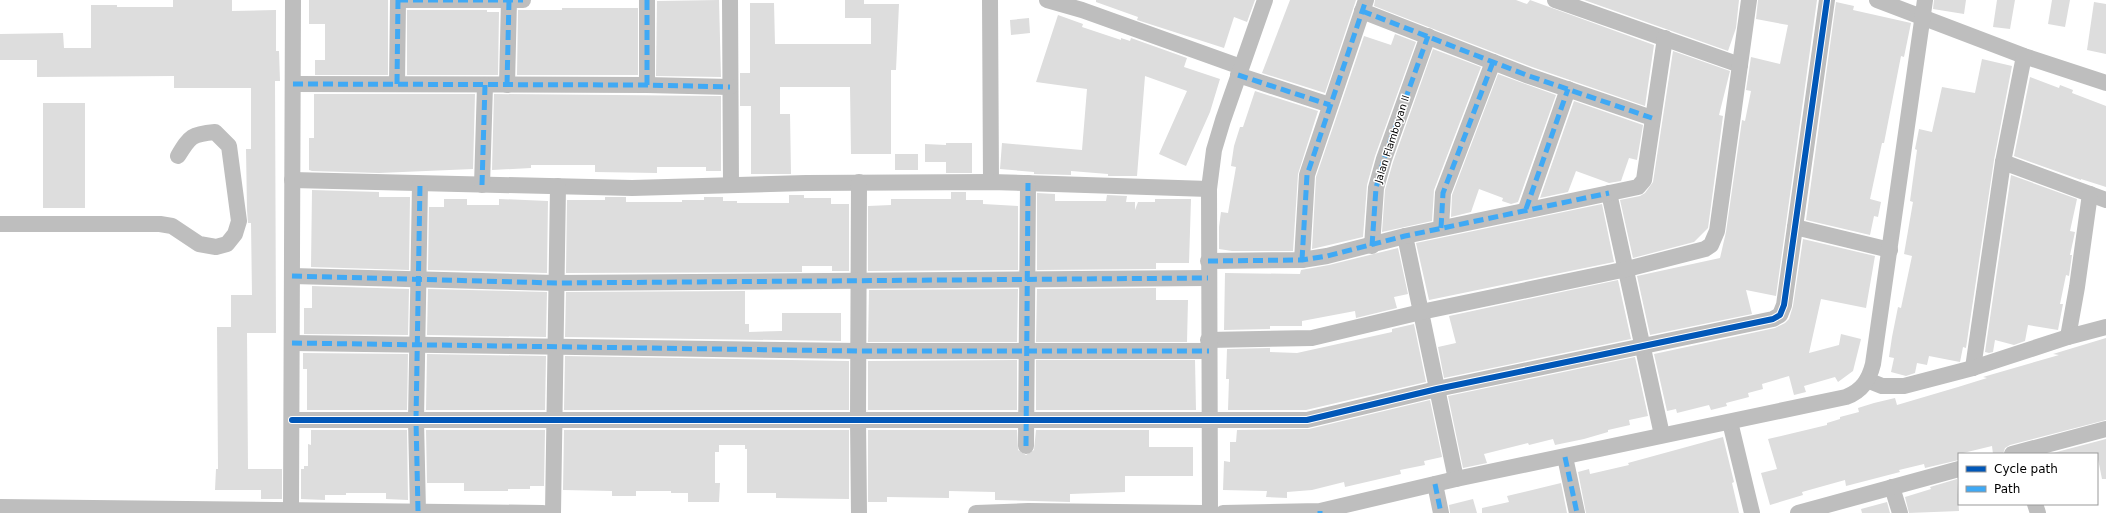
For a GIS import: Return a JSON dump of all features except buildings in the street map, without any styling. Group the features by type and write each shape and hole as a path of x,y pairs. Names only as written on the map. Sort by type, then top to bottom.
{"street":[{"path":"291,509 293,0"},
{"path":"397,84 398,0 523,0"},
{"path":"507,85 509,0"},
{"path":"647,0 647,85"},
{"path":"730,0 732,185"},
{"path":"990,0 991,182"},
{"path":"1047,0 1082,10 1330,105"},
{"path":"1210,513 1208,345 1209,189 1214,150 1239,71 1265,0"},
{"path":"1555,0 1740,65"},
{"path":"292,343 555,348 858,351 1027,351 1208,345 1312,338 1421,312 1627,270 1699,252 1711,245 1717,232 1749,0"},
{"path":"292,420 1307,420 1437,389 1777,318 1782,312 1784,305 1827,0"},
{"path":"1877,0 2024,56 2106,83"},
{"path":"1223,513 1320,512 1456,479 1856,394 1867,380 1873,364 1925,0"},
{"path":"1302,260 1307,176 1364,5 1428,36 1492,62 1652,118"},
{"name":"Jalan Flamboyan II","path":"1372,246 1376,188 1384,159 1428,36"},
{"path":"1208,261 1302,260 1327,256 1372,246 1405,236 1526,209 1638,187 1644,180 1665,38"},
{"path":"1973,368 2003,162 2024,56"},
{"path":"1441,228 1440,211 1443,193 1492,62"},
{"path":"293,84 647,85 730,87"},
{"path":"482,185 485,85"},
{"path":"1526,209 1568,89"},
{"path":"0,224 160,224 172,226 199,244 216,247 227,244 235,234 239,221 229,146 215,132 196,134 190,139 178,156"},
{"path":"2003,162 2106,200"},
{"path":"292,180 632,188 859,182 991,182 1209,189"},
{"path":"859,182 859,513"},
{"path":"1026,446 1028,183"},
{"path":"418,511 416,420 420,184"},
{"path":"553,513 558,186"},
{"path":"1609,193 1644,345 1662,435"},
{"path":"2068,337 2078,287 2090,194"},
{"path":"1795,227 1890,250"},
{"path":"1405,236 1456,479"},
{"path":"292,276 556,283 1208,278"},
{"path":"1867,380 1882,386 1904,386 1973,368 2068,337 2106,327"},
{"path":"1730,422 1752,513"},
{"path":"2017,453 2106,429"},
{"path":"1565,457 1577,513"},
{"path":"1798,513 1958,469"},
{"path":"1435,484 1441,513"},
{"path":"1892,487 1900,513"},
{"path":"0,507 291,509 543,513"},
{"path":"976,513 1028,511 1203,513"}],"marked path":[{"path":"398,0 523,0"},
{"path":"397,84 398,0"},
{"path":"507,85 509,0"},
{"path":"647,0 647,85"},
{"path":"1302,260 1307,175 1366,0"},
{"path":"1362,11 1529,76 1652,118"},
{"path":"1372,246 1376,188 1384,159 1428,36"},
{"path":"1441,228 1443,193 1493,62"},
{"path":"1238,75 1330,105"},
{"path":"293,84 647,85 730,87"},
{"path":"482,185 485,85"},
{"path":"1526,209 1568,89"},
{"path":"1026,446 1028,183"},
{"path":"418,511 416,420 420,184"},
{"path":"1208,261 1302,260 1327,256 1405,236 1609,193"},
{"path":"292,276 556,283 1208,278"},
{"path":"292,343 858,351 1209,351"},
{"path":"1565,457 1577,513"},
{"path":"1435,484 1441,513"}],"cycle path":[{"path":"292,420 1307,420 1437,389 1773,319 1780,315 1784,305 1827,0"}]}
